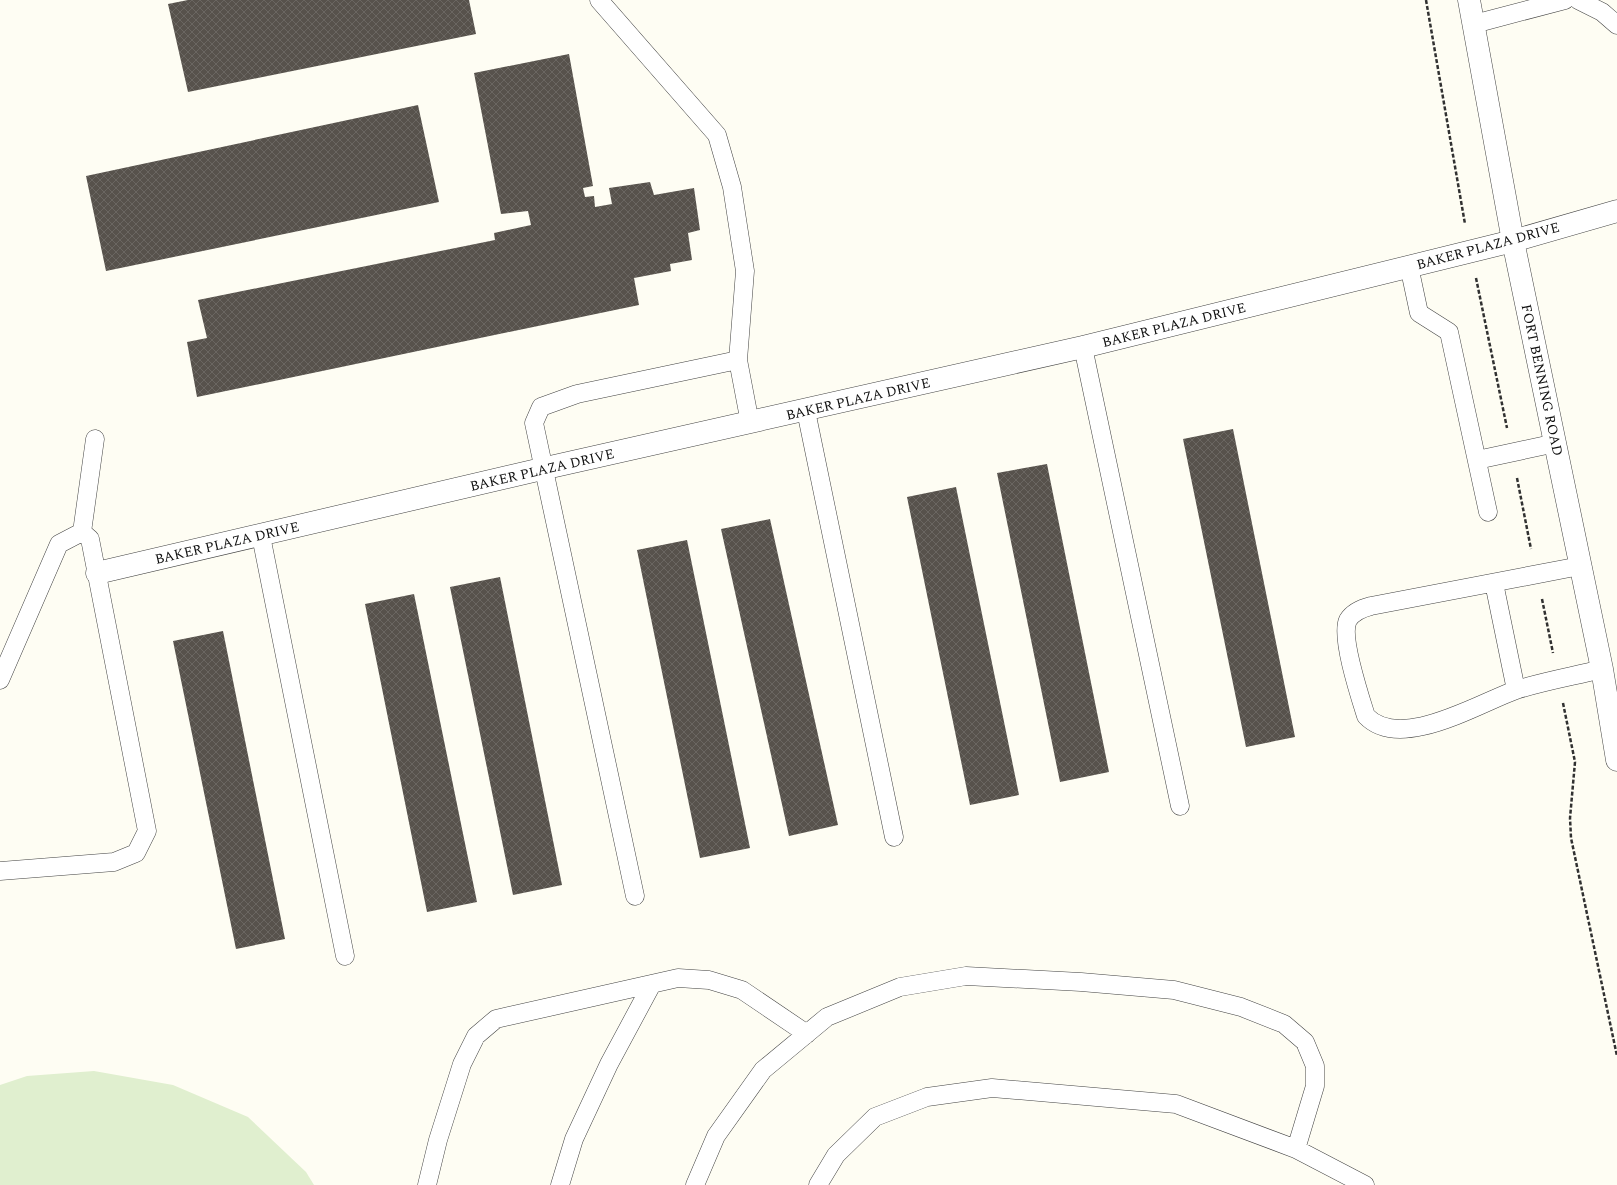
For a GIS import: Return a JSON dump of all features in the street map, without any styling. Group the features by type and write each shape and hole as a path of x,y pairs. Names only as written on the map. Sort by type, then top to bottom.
{"street":[{"name":"FORT BENNING ROAD","path":"1469,0 1514,241 1580,566 1608,680 1617,760"},
{"name":"BAKER PLAZA DRIVE","path":"97,573 261,536 546,468 806,411 1083,347 1514,241 1617,211"}],"lane":[{"path":"599,0 717,135 732,187 745,271 738,360 750,423"},
{"path":"1474,24 1566,0"},
{"path":"1578,0 1602,12 1617,25"},
{"path":"1409,266 1419,313 1449,332 1488,512"},
{"path":"1083,347 1180,806"},
{"path":"635,896 546,468 534,423 541,407 577,394 738,360"},
{"path":"806,411 894,837"},
{"path":"82,532 95,439"},
{"path":"1477,460 1556,443"},
{"path":"0,871 114,862 136,852 147,831 90,539 82,532"},
{"path":"0,680 59,544 82,532"},
{"path":"261,536 345,956"},
{"path":"1580,566 1359,609 1348,620 1345,634 1366,716 1372,723 1381,727 1395,729 1447,720 1516,690 1558,680 1608,680"},
{"path":"1494,583 1516,690"},
{"path":"696,1185 716,1136 763,1070 828,1017 900,987 966,976 1081,982 1174,990 1241,1007 1284,1024 1305,1042 1315,1066 1316,1086 1296,1149"},
{"path":"427,1185 438,1140 462,1064 476,1036 496,1019 678,978 710,980 742,990 807,1034"},
{"path":"560,1185 574,1139 609,1064 652,984"},
{"path":"818,1185 836,1155 875,1117 927,1097 992,1088 1176,1104 1296,1149 1365,1185"}],"path":[{"path":"1426,0 1470,251 1575,762 1570,818 1571,838 1617,1056"}],"green space":[{"path":"94,1071 173,1085 248,1117 306,1172 314,1185 0,1185 0,1085 27,1076"}],"building":[{"path":"188,0 469,0 476,34 188,92 168,4"},
{"path":"569,54 593,186 583,188 585,197 594,196 595,207 612,204 609,188 650,182 654,195 694,188 700,230 688,233 692,260 670,264 671,271 634,278 639,305 197,397 187,342 207,338 198,300 495,240 494,233 531,225 528,211 501,214 474,73"},
{"path":"418,105 439,202 106,271 86,176"},
{"path":"1233,429 1295,737 1246,747 1183,439"},
{"path":"1047,464 1109,772 1060,782 997,473"},
{"path":"956,487 1019,795 970,805 907,497"},
{"path":"770,519 838,825 789,836 721,529"},
{"path":"687,540 750,848 700,858 637,550"},
{"path":"500,577 562,885 513,895 450,587"},
{"path":"414,594 477,902 427,912 365,604"},
{"path":"223,631 285,939 236,949 173,641"}]}
